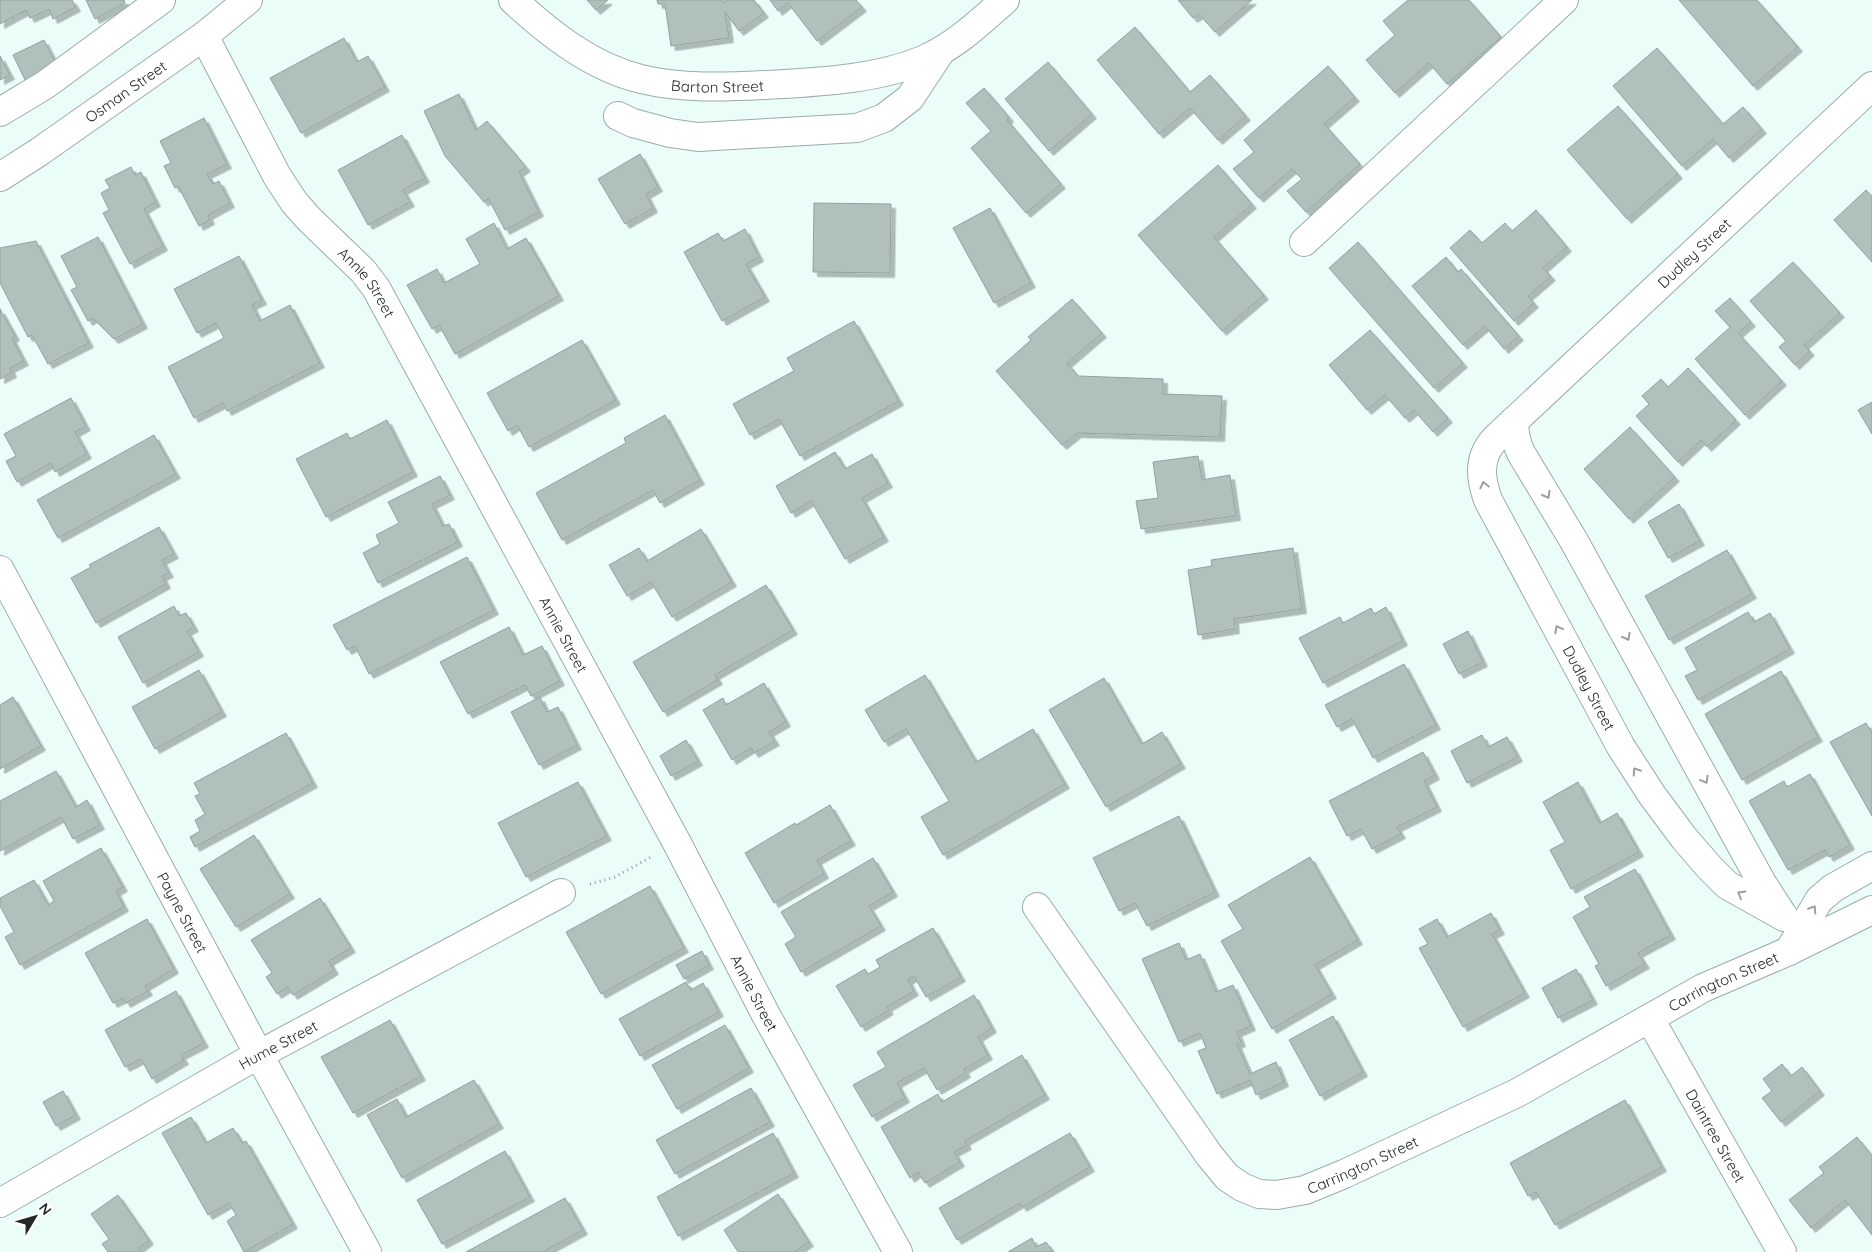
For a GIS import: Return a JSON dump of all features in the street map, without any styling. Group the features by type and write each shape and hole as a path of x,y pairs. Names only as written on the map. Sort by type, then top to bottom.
{"street":[{"path":"0,112 45,85 161,0"},
{"name":"Osman Street","path":"0,177 39,152 204,36 248,0"},
{"name":"Barton Street","path":"513,0 570,47 608,68 640,79 678,85 720,87 806,83 898,69 941,51 966,35 1005,0"},
{"path":"1304,242 1564,0"},
{"name":"Annie Street","path":"204,36 277,176 294,202 363,271 376,288 677,843 766,1015 898,1252"},
{"name":"Barton Street","path":"618,116 633,123 670,134 698,137 857,128 884,118 910,98 941,51"},
{"name":"Dudley Street","path":"1794,936 1709,867 1684,838 1652,795 1604,717 1485,491 1481,470 1483,458 1490,444 1872,86"},
{"path":"1516,420 1514,427 1521,452 1574,541 1762,883 1794,936 1823,896 1838,885 1872,866"},
{"name":"Payne Street","path":"0,570 259,1055 367,1252"},
{"name":"Hume Street","path":"0,1203 259,1055 561,893"},
{"name":"Carrington Street","path":"1037,907 1208,1155 1227,1177 1242,1187 1259,1194 1277,1195 1305,1190 1344,1174 1517,1093 1794,936 1872,910"},
{"name":"Daintree Street","path":"1650,1019 1782,1252"}],"path":[{"path":"561,893 615,877 677,843"}],"building":[{"path":"0,0 72,0 76,7 53,19 49,9 30,18 26,10 0,24"},
{"path":"86,0 124,0 125,3 95,19"},
{"path":"587,0 608,0 596,10"},
{"path":"657,0 723,0 724,2 726,0 754,0 764,13 739,31 725,12 729,38 671,46 665,4 658,4"},
{"path":"770,0 856,0 862,7 817,41 788,3 778,11"},
{"path":"1178,0 1252,0 1215,32 1199,14 1193,18"},
{"path":"1408,0 1469,0 1501,37 1447,84 1429,63 1395,93 1366,60 1395,35 1383,21"},
{"path":"1679,0 1757,0 1798,47 1753,86"},
{"path":"1135,27 1190,92 1210,75 1246,116 1218,140 1190,108 1159,134 1097,60"},
{"path":"344,38 357,62 368,56 385,87 301,133 270,78"},
{"path":"44,40 57,66 26,82 13,55"},
{"path":"1657,48 1723,124 1743,107 1762,129 1729,158 1713,139 1682,166 1613,86"},
{"path":"0,56 10,75 0,80"},
{"path":"1048,62 1092,114 1049,151 1005,99"},
{"path":"1328,66 1355,97 1324,124 1360,164 1306,212 1287,191 1302,179 1292,169 1259,198 1233,169 1254,152 1244,140"},
{"path":"984,88 1009,117 1007,120 1061,184 1026,213 971,148 991,131 966,103"},
{"path":"459,94 476,130 487,121 526,167 519,172 539,212 505,230 488,198 484,202 445,156 424,111"},
{"path":"1618,106 1678,174 1627,219 1567,150"},
{"path":"204,118 227,164 207,174 213,184 219,181 230,203 208,215 210,220 199,226 178,186 175,188 164,166 171,163 160,141"},
{"path":"402,135 425,178 403,190 410,202 368,225 338,170"},
{"path":"640,154 658,187 646,194 653,208 625,224 598,179"},
{"path":"1218,165 1252,204 1214,237 1264,295 1222,331 1138,235"},
{"path":"131,167 135,175 141,172 156,202 144,209 163,246 130,264 103,213 109,210 101,193 110,188 105,180"},
{"path":"1866,190 1872,196 1872,262 1834,220"},
{"path":"814,203 891,204 890,273 813,272"},
{"path":"990,208 1031,283 994,303 953,228"},
{"path":"1536,210 1567,247 1543,268 1551,276 1528,296 1534,303 1514,321 1450,248 1470,230 1482,243 1505,223 1512,231"},
{"path":"494,223 507,249 526,238 559,296 455,354 439,325 432,329 407,285 437,269 444,283 480,264 466,239"},
{"path":"745,229 759,257 746,264 765,297 722,321 684,252 718,233 723,241"},
{"path":"98,237 143,324 114,339 93,318 88,321 71,290 77,287 61,256"},
{"path":"36,241 89,343 48,364 32,335 28,337 0,283 0,248"},
{"path":"1358,242 1463,363 1434,388 1329,268"},
{"path":"239,256 262,300 252,305 260,321 290,305 320,363 227,411 223,403 194,418 168,367 224,338 216,323 197,333 174,289"},
{"path":"1446,257 1458,272 1461,269 1519,336 1504,349 1485,326 1463,345 1412,286"},
{"path":"1793,262 1840,313 1804,345 1810,351 1795,365 1779,347 1786,341 1750,301"},
{"path":"1730,298 1751,322 1738,333 1782,381 1745,415 1695,359 1730,327 1715,311"},
{"path":"1072,299 1102,333 1067,363 1078,376 1163,379 1163,394 1222,396 1220,437 1077,433 1062,445 996,371 1031,340 1028,337"},
{"path":"0,309 15,336 12,338 24,361 10,368 12,373 0,379"},
{"path":"854,321 899,401 800,456 779,419 750,435 733,404 794,371 787,358"},
{"path":"1370,330 1448,418 1433,432 1414,410 1405,418 1385,395 1367,410 1329,365"},
{"path":"582,340 616,400 529,447 517,425 508,431 487,393"},
{"path":"1688,368 1736,420 1707,447 1701,440 1678,462 1636,416 1649,404 1642,396 1661,379 1668,387"},
{"path":"71,398 86,426 75,432 87,454 55,472 51,463 17,482 6,461 16,456 4,434"},
{"path":"1872,402 1872,434 1858,410"},
{"path":"665,415 700,480 660,503 653,490 562,540 536,493 626,443 624,438"},
{"path":"387,420 413,472 326,517 296,459 347,433 350,439"},
{"path":"1630,427 1675,477 1629,519 1584,469"},
{"path":"154,435 176,474 58,538 37,500"},
{"path":"835,452 845,469 872,454 888,483 862,498 884,537 845,559 811,501 791,513 776,486"},
{"path":"1198,456 1202,480 1230,475 1236,516 1141,529 1136,501 1158,498 1153,462"},
{"path":"440,476 450,495 432,504 443,526 449,524 458,542 378,583 363,553 380,544 376,535 399,523 388,502"},
{"path":"1679,504 1700,541 1668,558 1648,522"},
{"path":"159,527 174,554 162,560 169,573 162,576 166,584 96,623 71,578 91,567 89,565"},
{"path":"701,529 732,582 672,617 651,582 627,596 609,565 639,548 647,561"},
{"path":"1293,548 1302,609 1234,619 1235,629 1198,635 1188,570 1212,566 1211,560"},
{"path":"1727,550 1752,594 1669,640 1645,596"},
{"path":"467,557 494,610 369,674 355,646 347,650 333,625"},
{"path":"766,585 793,630 715,675 718,680 663,712 633,662"},
{"path":"174,606 179,616 186,613 194,627 187,631 199,652 143,683 118,637"},
{"path":"1386,607 1403,641 1323,683 1299,638 1340,617 1343,623 1371,608 1374,614"},
{"path":"1748,612 1754,622 1770,613 1790,649 1698,700 1685,676 1697,670 1685,648"},
{"path":"509,627 523,655 542,646 560,681 531,696 525,685 468,714 440,662"},
{"path":"1468,631 1483,662 1459,674 1443,644"},
{"path":"1404,664 1436,725 1373,758 1352,719 1337,727 1325,705"},
{"path":"199,670 222,712 155,749 132,707"},
{"path":"1781,671 1818,737 1742,780 1705,714"},
{"path":"925,675 976,762 1033,729 1065,784 943,855 921,817 949,801 906,729 884,742 865,710"},
{"path":"1104,678 1142,744 1162,732 1181,764 1106,807 1049,710"},
{"path":"764,683 786,722 769,732 775,741 754,753 751,748 732,760 703,710 723,698 726,705"},
{"path":"13,697 41,746 0,769 0,705"},
{"path":"540,697 547,712 558,707 577,745 539,765 511,712"},
{"path":"1866,723 1872,733 1872,816 1830,742"},
{"path":"286,733 313,783 195,847 190,837 200,831 195,820 205,814 195,796 200,794 194,783"},
{"path":"1482,735 1488,747 1507,737 1518,757 1467,783 1451,751"},
{"path":"686,740 698,761 671,776 660,756"},
{"path":"1423,752 1435,775 1424,781 1437,807 1397,827 1401,834 1372,849 1361,829 1347,836 1329,801"},
{"path":"56,771 76,807 87,800 100,825 73,839 61,817 0,851 0,801"},
{"path":"1810,774 1850,845 1829,857 1825,850 1788,870 1749,801 1784,781 1787,787"},
{"path":"578,782 607,836 526,877 498,823"},
{"path":"1578,782 1600,823 1617,813 1639,852 1571,889 1550,850 1565,842 1543,802"},
{"path":"830,805 851,841 817,860 824,874 774,903 745,853 795,823 796,825"},
{"path":"1179,816 1215,892 1147,926 1135,903 1119,911 1093,858"},
{"path":"254,835 290,894 236,927 200,869"},
{"path":"101,848 123,887 116,891 124,907 20,965 5,937 14,932 0,906 0,898 34,880 48,905 54,901 43,881"},
{"path":"1310,857 1358,940 1315,965 1332,994 1272,1029 1221,941 1243,929 1228,905"},
{"path":"873,858 893,892 869,906 881,926 801,972 785,944 796,937 781,912"},
{"path":"1635,869 1671,935 1638,953 1645,964 1606,986 1595,966 1599,964 1573,917 1590,907 1584,897"},
{"path":"650,886 684,948 601,994 566,932"},
{"path":"320,898 351,948 329,961 334,970 293,995 288,987 277,994 266,977 272,973 251,940"},
{"path":"1491,913 1500,930 1492,934 1525,993 1463,1027 1419,948 1428,944 1419,929 1437,919 1447,937"},
{"path":"147,919 174,969 145,986 148,991 126,1003 123,998 113,1003 85,953"},
{"path":"933,928 961,977 926,997 914,976 908,980 914,991 887,1007 889,1010 861,1027 836,986 865,969 868,974 880,967 876,960"},
{"path":"1179,943 1186,960 1200,954 1216,992 1233,985 1251,1026 1237,1032 1241,1042 1237,1044 1250,1074 1276,1062 1284,1082 1256,1095 1250,1080 1217,1094 1198,1051 1206,1048 1200,1033 1179,1042 1142,959"},
{"path":"702,951 709,965 684,979 676,965"},
{"path":"1576,969 1593,1000 1558,1018 1542,988"},
{"path":"686,982 691,990 703,983 719,1012 640,1056 619,1019"},
{"path":"176,991 204,1043 181,1055 184,1060 152,1079 141,1059 125,1067 105,1030"},
{"path":"974,995 992,1028 978,1037 988,1055 964,1069 966,1073 937,1090 924,1068 897,1083 905,1098 872,1117 853,1085 886,1067 877,1052"},
{"path":"1333,1016 1363,1072 1320,1096 1289,1040"},
{"path":"390,1020 421,1076 353,1113 321,1057"},
{"path":"725,1025 749,1068 677,1109 652,1065"},
{"path":"1022,1055 1045,1095 965,1141 967,1145 954,1152 960,1162 925,1183 918,1172 910,1178 881,1127 938,1094 942,1102"},
{"path":"1782,1064 1791,1076 1802,1067 1820,1091 1781,1122 1762,1098 1772,1091 1763,1079"},
{"path":"474,1080 499,1124 402,1178 367,1115 397,1099 406,1117"},
{"path":"751,1088 770,1122 675,1174 656,1140"},
{"path":"63,1091 76,1115 56,1126 43,1102"},
{"path":"1625,1100 1662,1167 1555,1225 1536,1192 1528,1196 1510,1163"},
{"path":"191,1117 206,1143 233,1128 242,1143 246,1141 293,1224 244,1252 227,1221 236,1215 229,1203 208,1215 162,1133"},
{"path":"773,1133 794,1173 678,1236 657,1197"},
{"path":"1070,1133 1090,1167 1022,1207 1020,1203 957,1240 939,1208"},
{"path":"1857,1137 1872,1156 1872,1235 1845,1200 1811,1228 1789,1200 1824,1173 1819,1167"},
{"path":"505,1151 530,1197 442,1244 417,1200"},
{"path":"778,1194 809,1242 794,1252 738,1252 724,1230"},
{"path":"118,1195 149,1240 139,1248 142,1252 108,1252 102,1244 109,1239 91,1214"},
{"path":"565,1198 583,1230 543,1252 466,1252"},
{"path":"1032,1238 1036,1247 1046,1242 1053,1252 1008,1252"}]}
